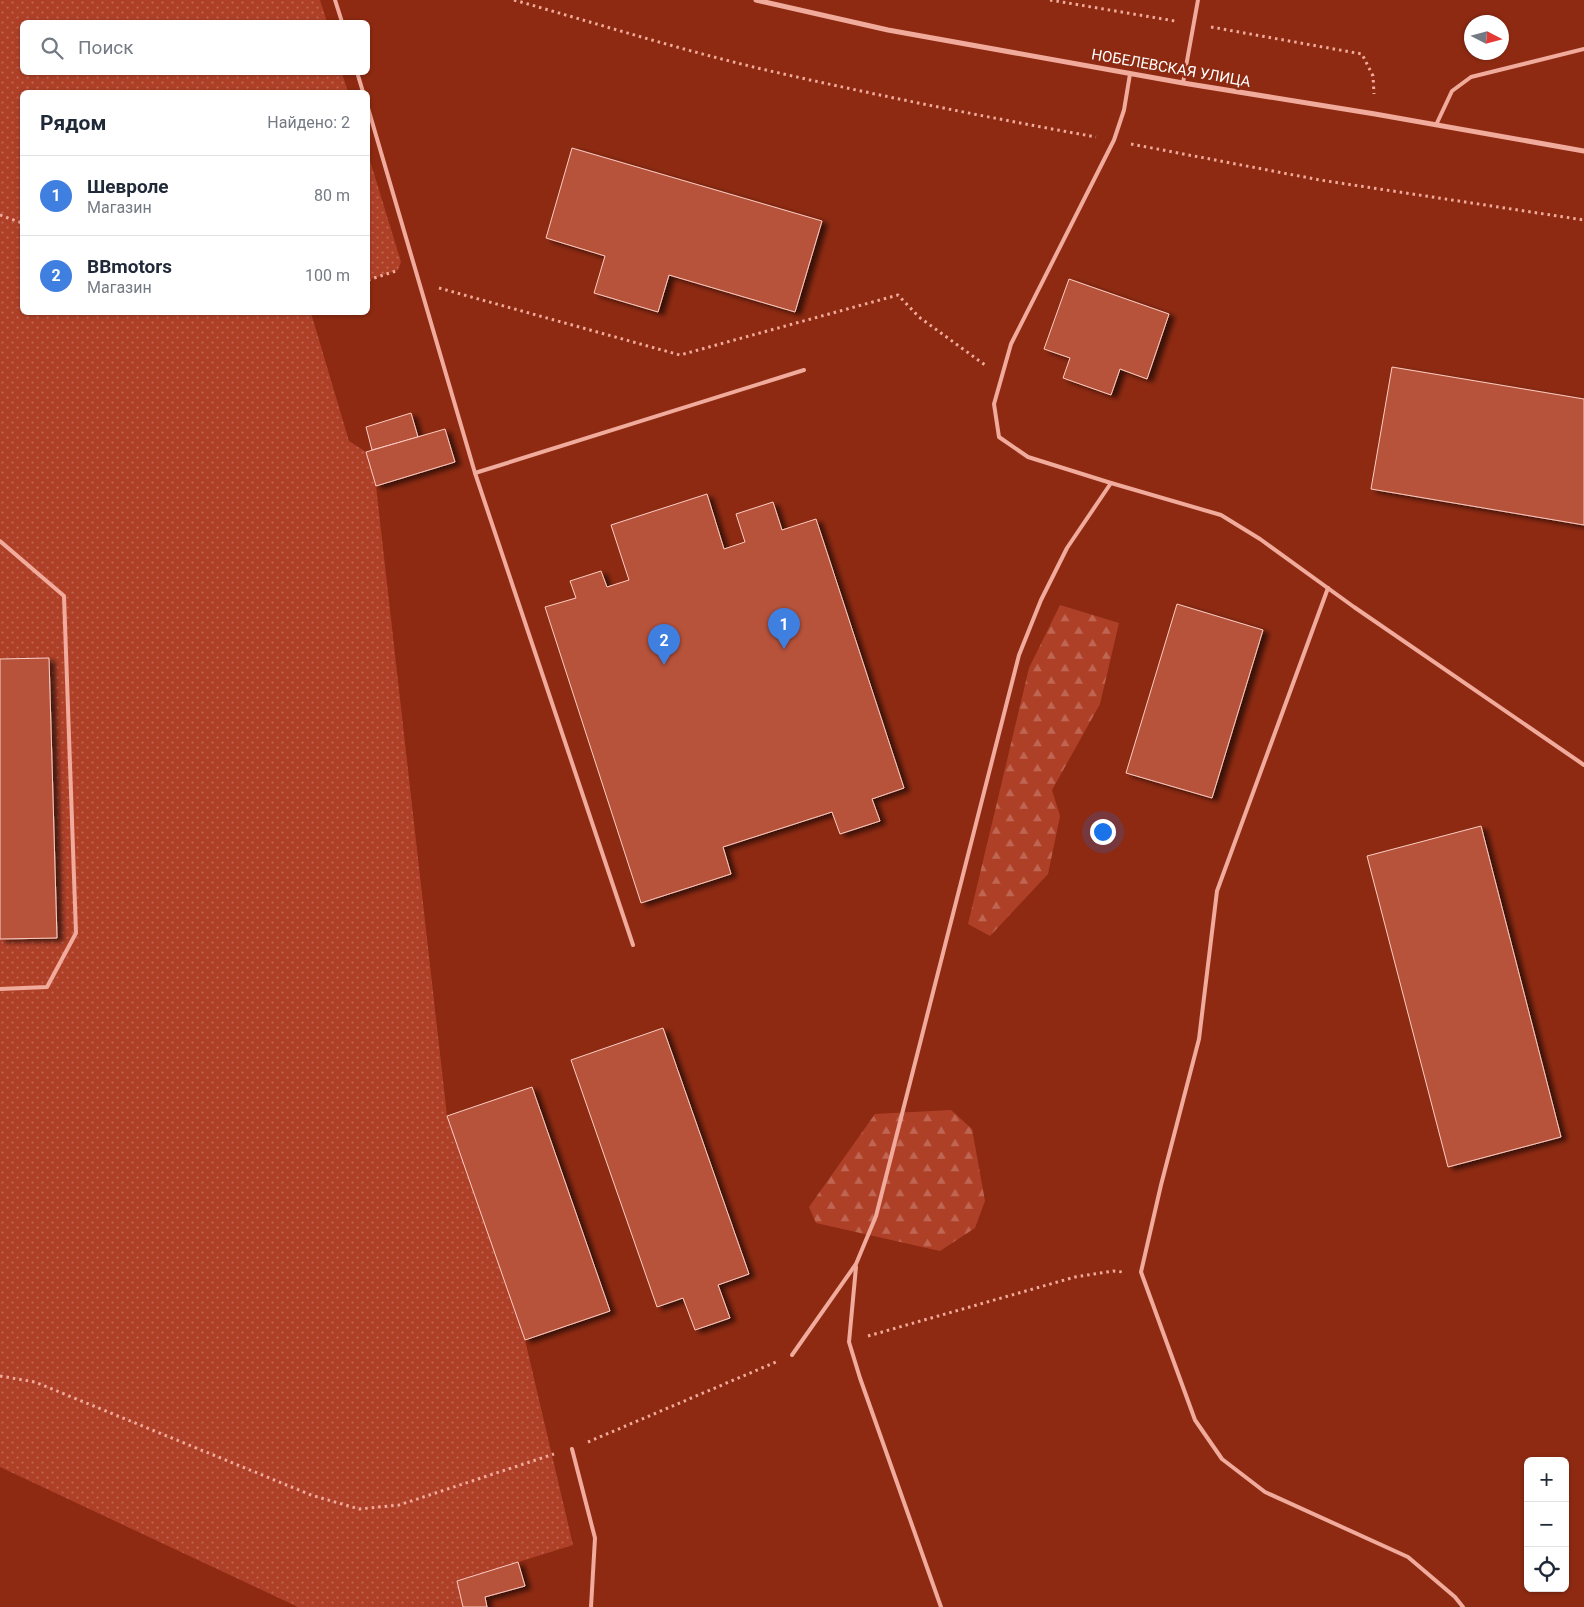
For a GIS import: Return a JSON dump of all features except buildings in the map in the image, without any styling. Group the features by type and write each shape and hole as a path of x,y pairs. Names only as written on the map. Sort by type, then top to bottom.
{"street":[{"name":"НОБЕЛЕВСКАЯ УЛИЦА","path":"756,0 888,30 1130,74 1375,114 1584,151"}],"lane":[{"path":"335,0 341,20"},
{"path":"1183,83 1198,0"},
{"path":"1436,125 1452,91 1470,77 1584,50"},
{"path":"1130,74 1124,110 1114,140 1011,344 994,404 999,436 1028,457 1221,515 1260,538 1328,588 1584,765"},
{"path":"358,75 362,90"},
{"path":"370,115 475,473 633,945"},
{"path":"475,473 804,370"},
{"path":"792,1355 856,1264 878,1207 1019,655 1041,600 1067,548 1111,483"},
{"path":"0,541 64,596 76,934 47,987 0,989"},
{"path":"1328,588 1217,891 1199,1040 1141,1272 1195,1420 1222,1459 1265,1492 1408,1557 1455,1597 1462,1607"},
{"path":"856,1264 849,1342 941,1607"},
{"path":"572,1449 595,1538 591,1607"}],"path":[{"path":"514,0 685,49 864,91 1320,180 1584,220"},
{"path":"1050,0 1362,54 1374,76 1375,114"},
{"path":"0,214 20,222"},
{"path":"370,279 398,270 436,287 680,354 898,294 918,317 984,364 1001,382"},
{"path":"849,1342 1075,1277 1113,1271 1141,1272"},
{"path":"0,1376 36,1382 311,1495 359,1509 399,1505 572,1449 792,1355"}],"green space":[{"path":"0,0 320,0 326,20 20,20 20,75 343,75 347,90 20,90 20,315 312,315 349,441 366,452 376,486 447,1116 525,1340 573,1545 457,1581 463,1607 298,1607 0,1467"},
{"path":"370,161 401,262 398,270 370,279"},
{"path":"1060,605 1119,623 1100,704 1052,790 1060,816 1048,874 990,936 968,924 1029,668"},
{"path":"951,1110 972,1129 985,1201 975,1228 940,1251 816,1223 809,1207 875,1114"}],"place":[{"name":"Шевроле","path":"784,649"},
{"name":"BBmotors","path":"664,665"}]}
